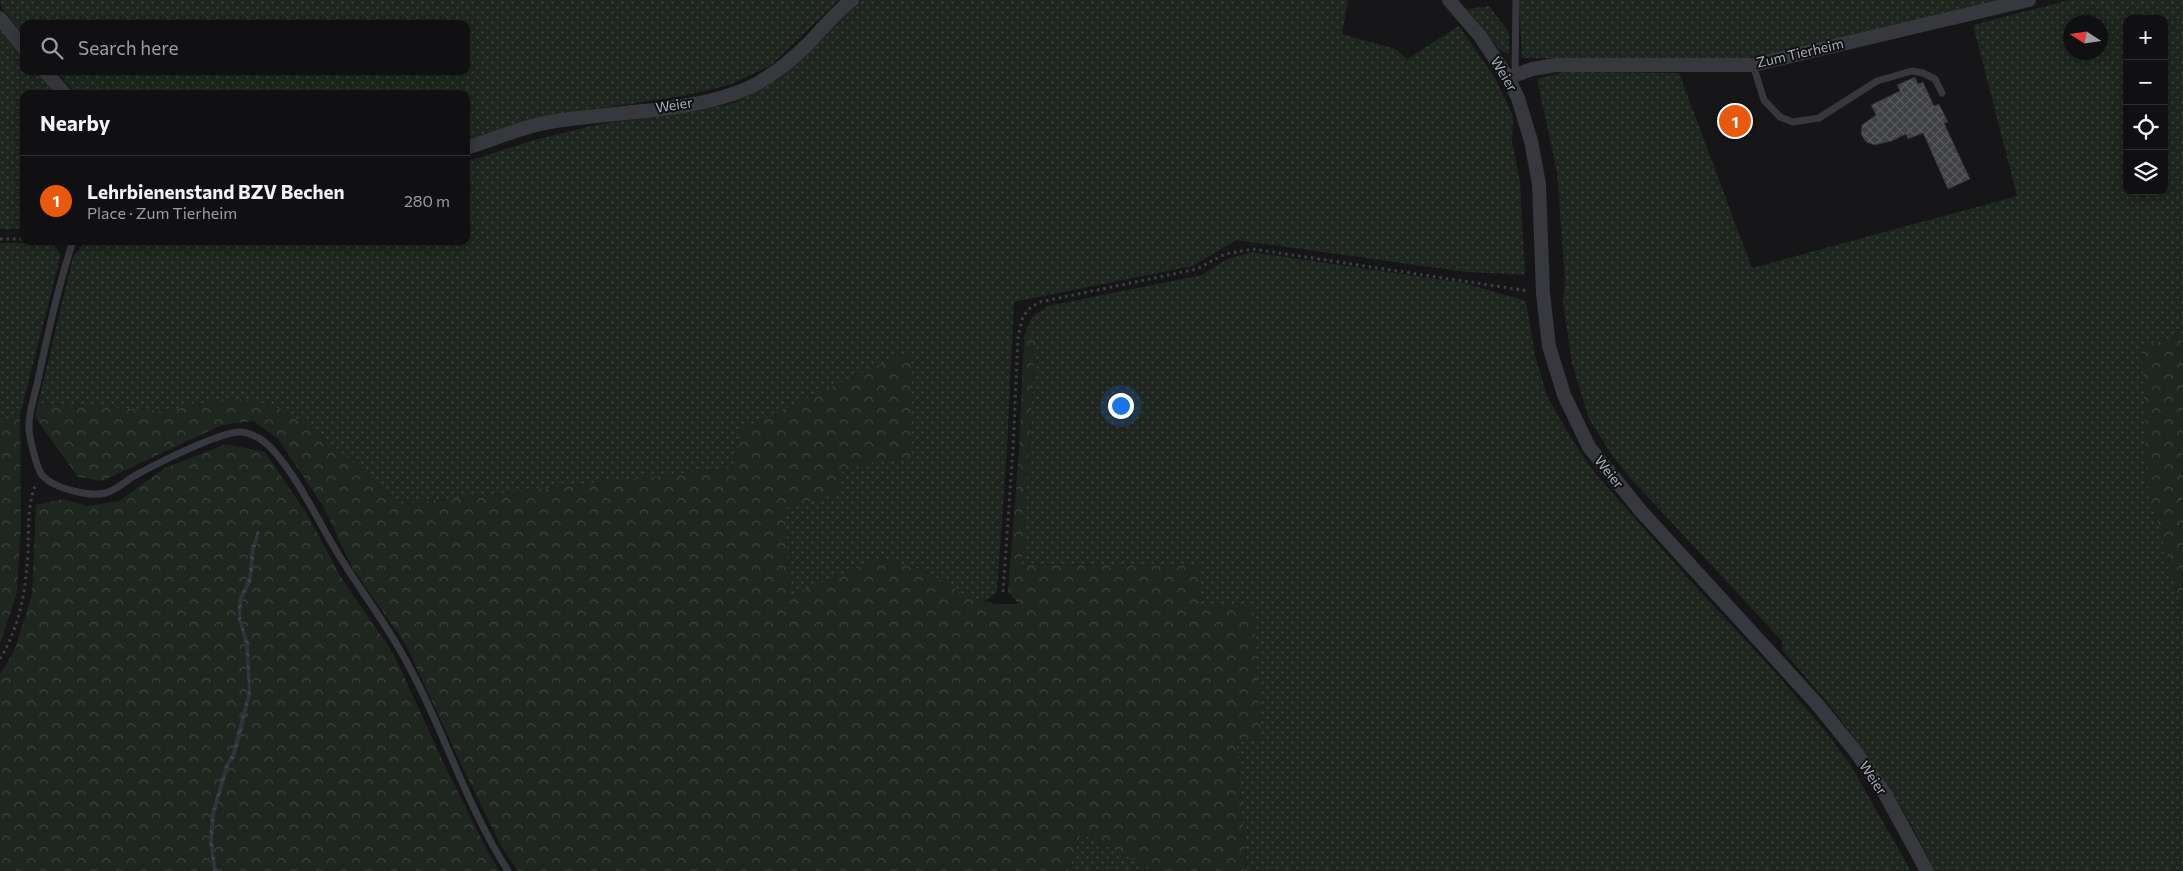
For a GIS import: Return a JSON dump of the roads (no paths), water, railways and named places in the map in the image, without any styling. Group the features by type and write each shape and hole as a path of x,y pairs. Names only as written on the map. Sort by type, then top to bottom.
{"street":[{"name":"Weier","path":"470,147 548,122 685,104 730,95 756,84 777,72 807,45 842,7 852,0"},
{"name":"Weier","path":"1449,0 1511,76 1532,141 1539,184 1543,293 1549,346 1564,395 1589,447 1640,510 1777,658 1856,752 1910,836 1927,871"},
{"name":"Zum Tierheim","path":"1511,76 1556,65 1753,65 2029,0"},
{"path":"0,18 20,43"},
{"path":"48,75 62,90"}],"lane":[{"path":"1511,76 1516,0"},
{"path":"1753,65 1764,100 1780,117 1793,122 1819,118 1877,81 1912,71 1923,73 1935,79 1942,93"},
{"path":"72,245 52,312 30,418 29,428 40,473 50,483 66,489 91,494 110,492 135,475 186,450 225,435 239,432 251,434 272,448 313,511 348,572 400,650 494,849 508,871"}],"water":[{"path":"257,531 260,532 255,549 252,580 242,601 241,619 249,643 251,693 235,757 229,766 215,814 213,842 217,871 213,871 209,842 211,814 225,765 231,755 248,692 245,644 238,619 238,600 248,579 251,548"}],"place":[{"name":"Lehrbienenstand BZV Bechen","path":"1735,121"}]}
